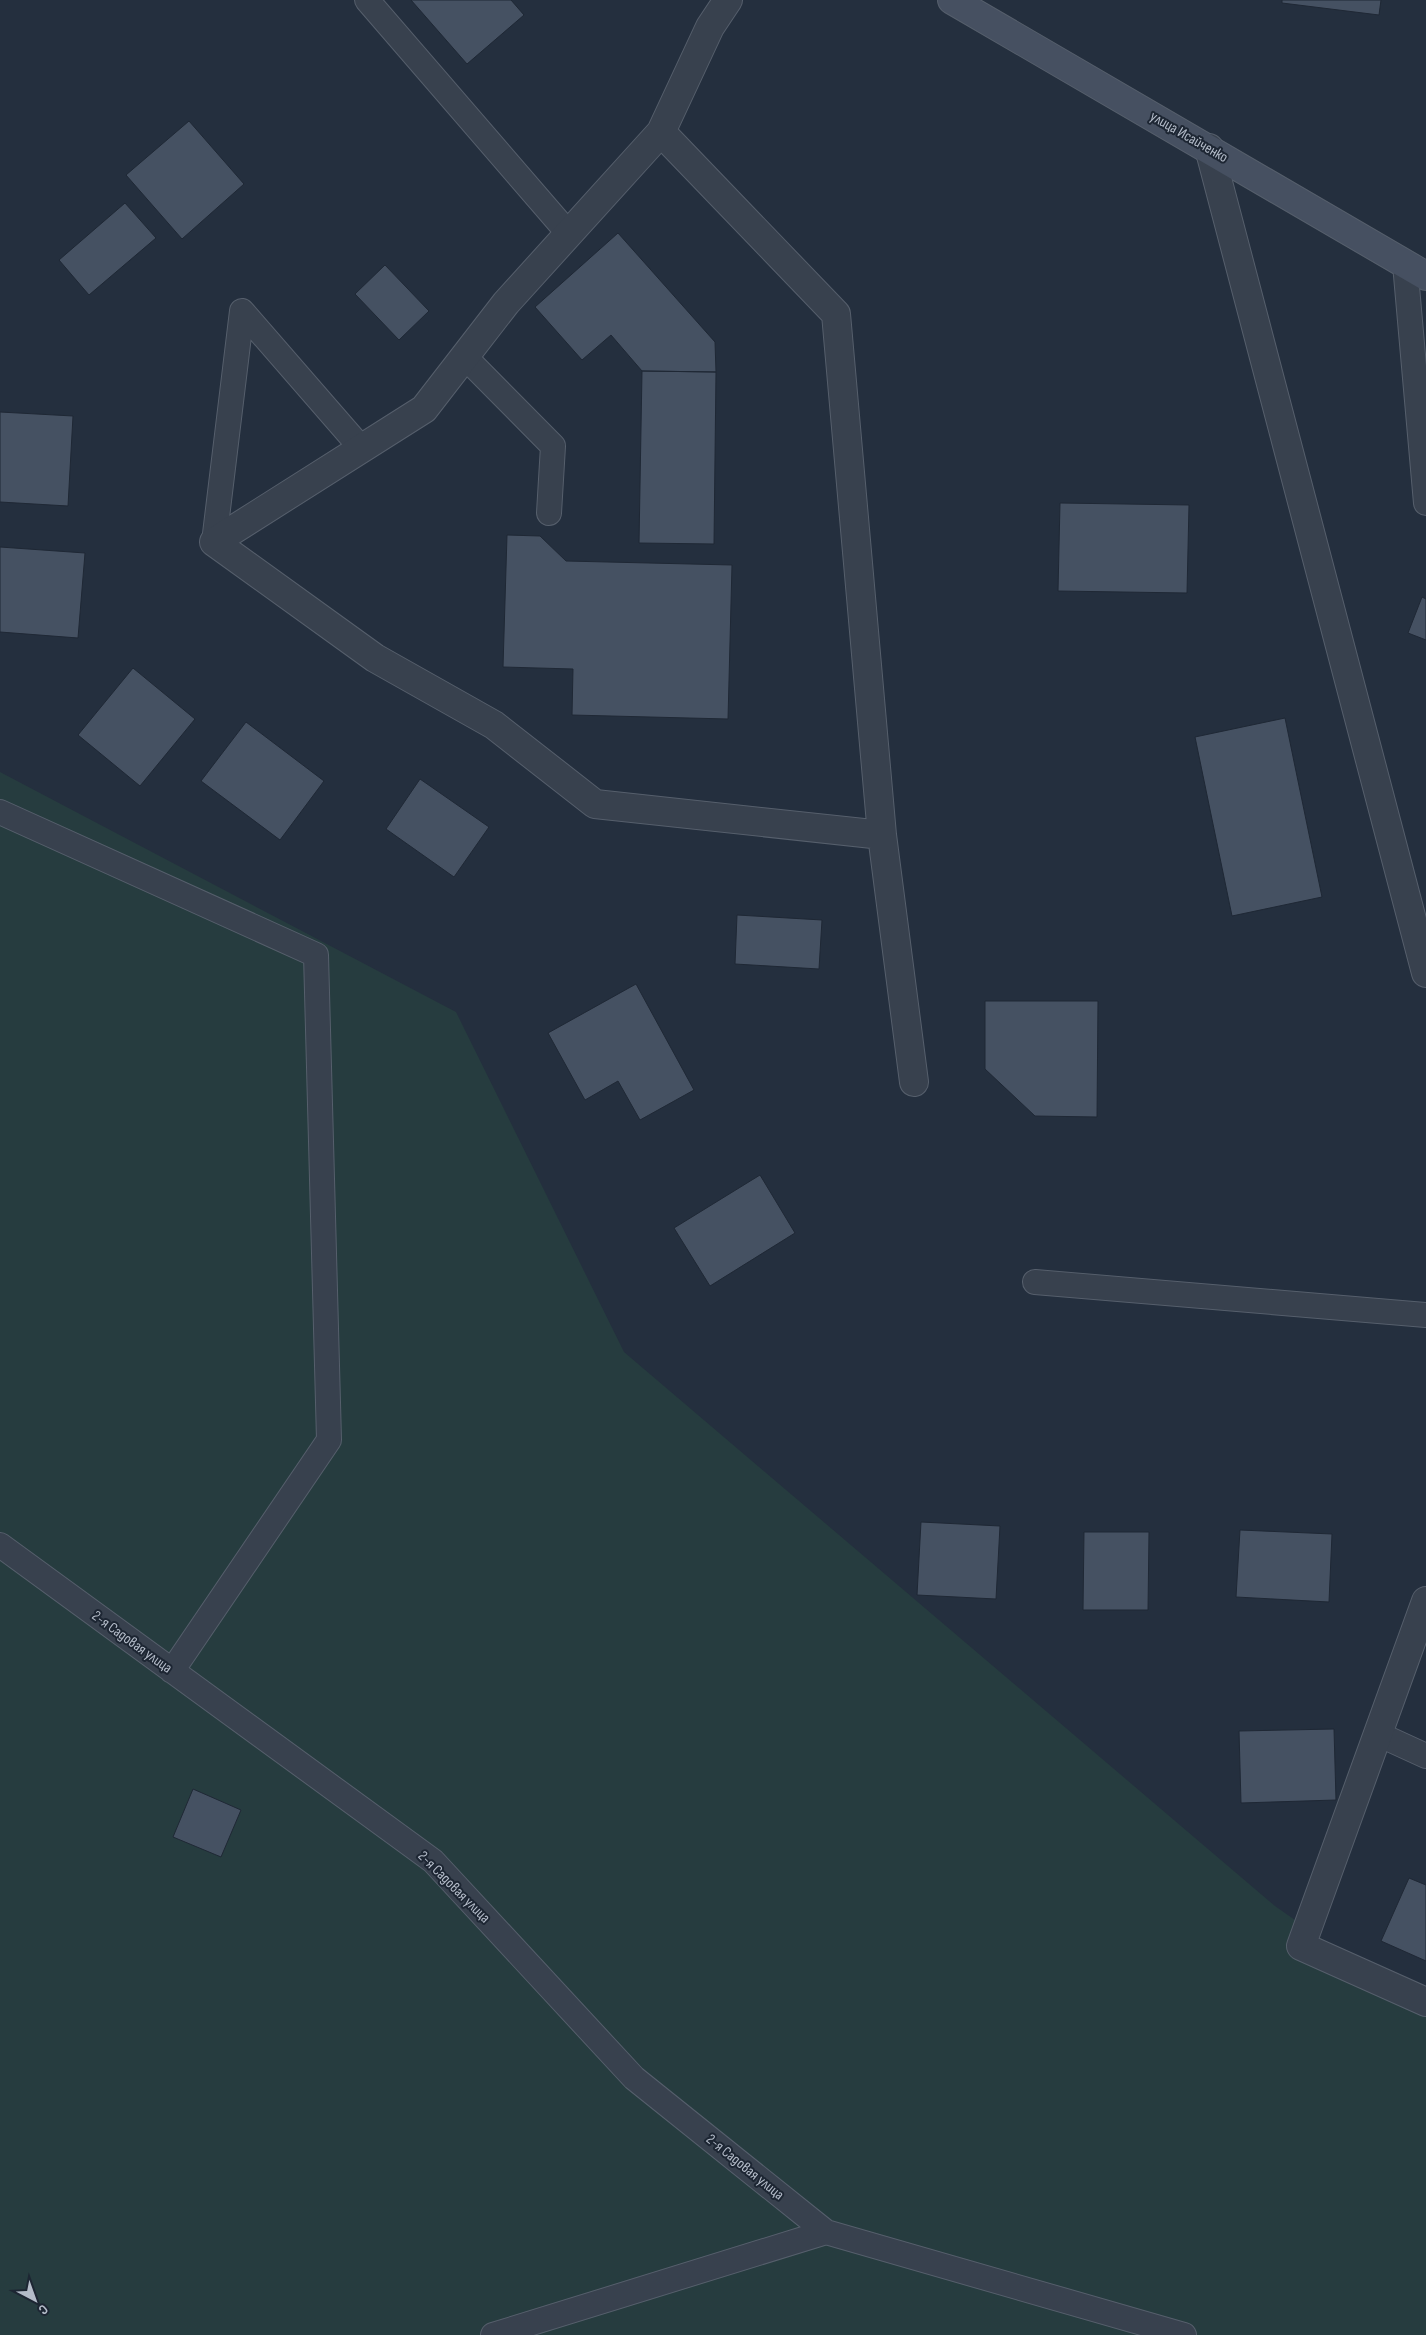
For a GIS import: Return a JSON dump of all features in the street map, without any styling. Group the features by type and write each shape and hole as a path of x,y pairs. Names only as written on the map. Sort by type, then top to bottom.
{"main road":[{"name":"улица Исайченко","path":"952,0 1416,270"}],"street":[{"path":"728,0 710,27 661,132 506,303 424,409 214,542 376,658 494,725 595,804 882,835"},
{"path":"661,132 836,314 882,835 914,1082"},
{"path":"1209,148 1426,973"},
{"path":"1426,1600 1301,1946 1426,2002"}],"lane":[{"path":"367,0 569,234"},
{"path":"1416,270 1426,503"},
{"path":"214,542 242,311 362,449"},
{"path":"464,356 553,446 549,513"},
{"path":"0,812 316,955 329,1440 172,1671"},
{"path":"1036,1282 1426,1315"},
{"name":"2-я Садовая улица","path":"0,1545 432,1861 634,2078 826,2232"},
{"path":"1378,1734 1426,1756"},
{"path":"493,2335 826,2232 1184,2335"}],"green space":[{"path":"0,772 456,1012 624,1352 1275,1906 1426,2012 1426,2335 0,2335"}],"building":[{"path":"411,0 511,0 524,15 467,64"},
{"path":"1282,0 1381,0 1379,15 1282,3"},
{"path":"189,121 244,184 182,239 126,175"},
{"path":"125,203 156,238 89,295 59,260"},
{"path":"618,233 715,342 716,372 642,371 611,335 582,360 535,307"},
{"path":"385,265 429,311 399,340 355,294"},
{"path":"642,371 716,372 714,544 639,543"},
{"path":"0,412 73,416 68,506 0,502"},
{"path":"1060,503 1189,505 1187,593 1058,591"},
{"path":"507,535 540,536 566,561 732,565 728,719 572,715 573,669 503,667"},
{"path":"0,547 85,553 78,638 0,632"},
{"path":"1422,597 1426,599 1426,640 1408,633"},
{"path":"133,668 195,719 140,786 78,735"},
{"path":"1285,718 1322,897 1232,916 1195,737"},
{"path":"246,722 324,781 280,840 201,781"},
{"path":"420,779 489,827 454,877 386,829"},
{"path":"737,915 822,920 819,969 735,964"},
{"path":"636,984 694,1090 640,1120 618,1081 585,1100 548,1033"},
{"path":"985,1001 1098,1001 1097,1117 1035,1116 985,1069"},
{"path":"760,1175 795,1233 710,1286 674,1228"},
{"path":"921,1522 1000,1526 996,1599 917,1595"},
{"path":"1240,1530 1332,1534 1329,1602 1236,1597"},
{"path":"1084,1532 1149,1532 1148,1610 1083,1610"},
{"path":"1334,1729 1336,1800 1241,1803 1239,1731"},
{"path":"193,1789 241,1810 221,1857 173,1837"},
{"path":"1409,1878 1426,1885 1426,1961 1381,1941"}]}
